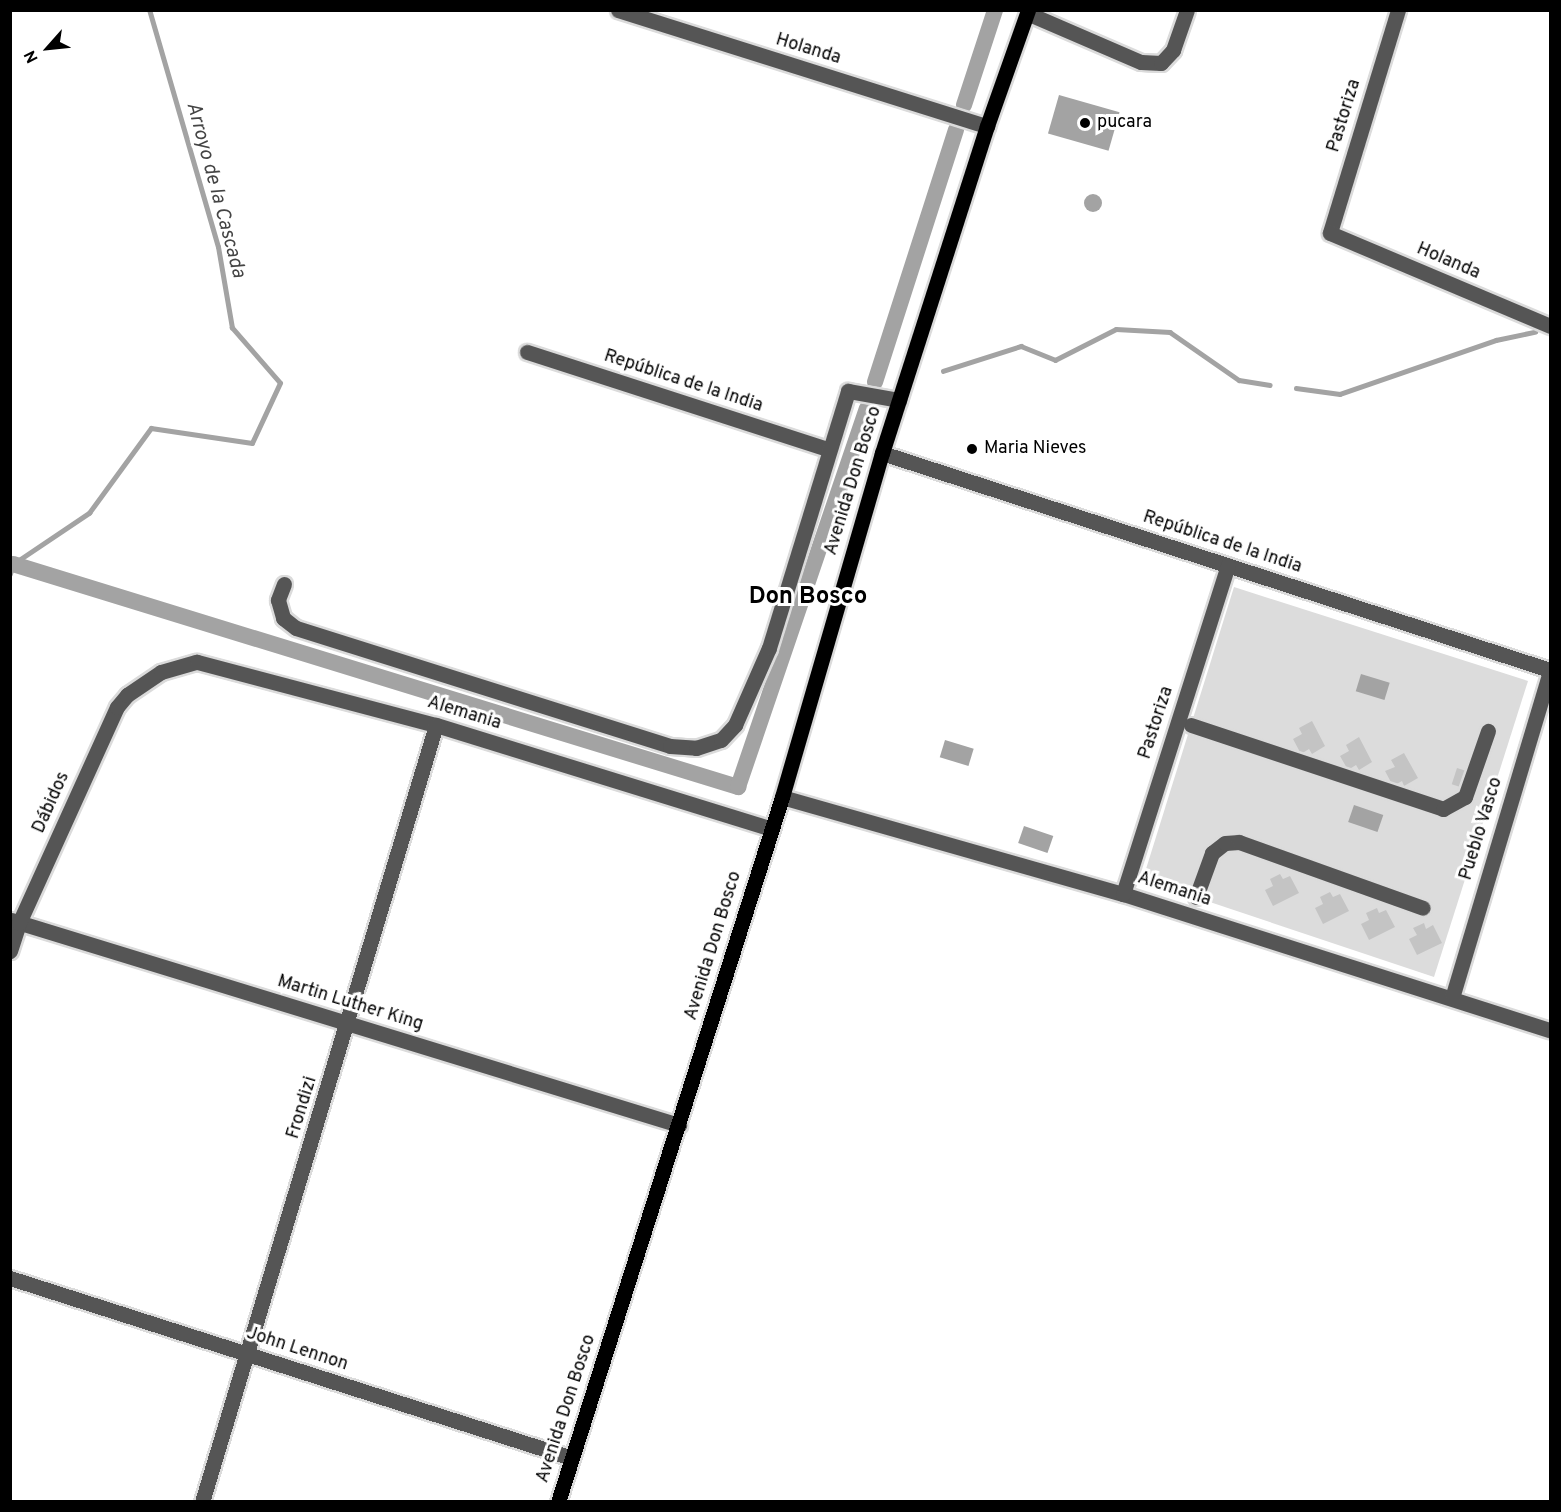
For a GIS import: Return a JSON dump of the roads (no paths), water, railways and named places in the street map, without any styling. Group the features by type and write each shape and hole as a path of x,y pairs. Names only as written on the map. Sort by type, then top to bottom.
{"main road":[{"name":"Avenida Don Bosco","path":"558,1502 782,797 882,453 987,126 1028,12"}],"street":[{"name":"Holanda","path":"618,10 656,16 987,126"},
{"path":"1028,12 1141,62 1161,63 1173,50 1187,10"},
{"name":"Pastoriza","path":"1330,233 1398,10"},
{"name":"Holanda","path":"1330,233 1551,326"},
{"name":"República de la India","path":"527,352 827,449"},
{"name":"Avenida Don Bosco","path":"721,740 735,725 769,648 802,549 827,449 848,391 899,400"},
{"name":"República de la India","path":"882,453 1551,670"},
{"name":"Pastoriza","path":"1123,894 1228,565"},
{"name":"Alemania","path":"284,584 278,600 283,618 296,628 670,746 696,748 721,740"},
{"name":"Alemania","path":"144,681 179,664 197,662 436,725 771,829"},
{"name":"Pueblo Vasco","path":"1452,998 1551,670"},
{"name":"Dábidos","path":"10,951 15,921 117,706 144,681"},
{"name":"Frondizi","path":"202,1502 349,1024 436,725"},
{"path":"1191,725 1443,809 1465,797 1488,731"},
{"name":"Alemania","path":"782,797 1123,894 1551,1030"},
{"path":"1196,897 1212,853 1225,843 1239,842 1423,908"},
{"name":"Martin Luther King","path":"15,921 679,1125"},
{"name":"John Lennon","path":"10,1278 572,1458"}],"waterway":[{"name":"Arroyo de la Cascada","path":"10,574 13,564 89,513 151,428 252,443 280,383 232,328 218,247 149,10"},
{"path":"964,105 995,10"},
{"path":"875,382 956,130"},
{"path":"943,371 1021,346 1055,360 1116,329 1170,332 1239,380 1270,385"},
{"path":"1296,388 1340,394 1496,340 1535,332"},
{"path":"13,564 738,787 867,408"}],"place":[{"name":"pucara","path":"1085,123"},
{"name":"Maria Nieves","path":"972,449"}],"district":[{"name":"Don Bosco","path":"808,598"}]}
